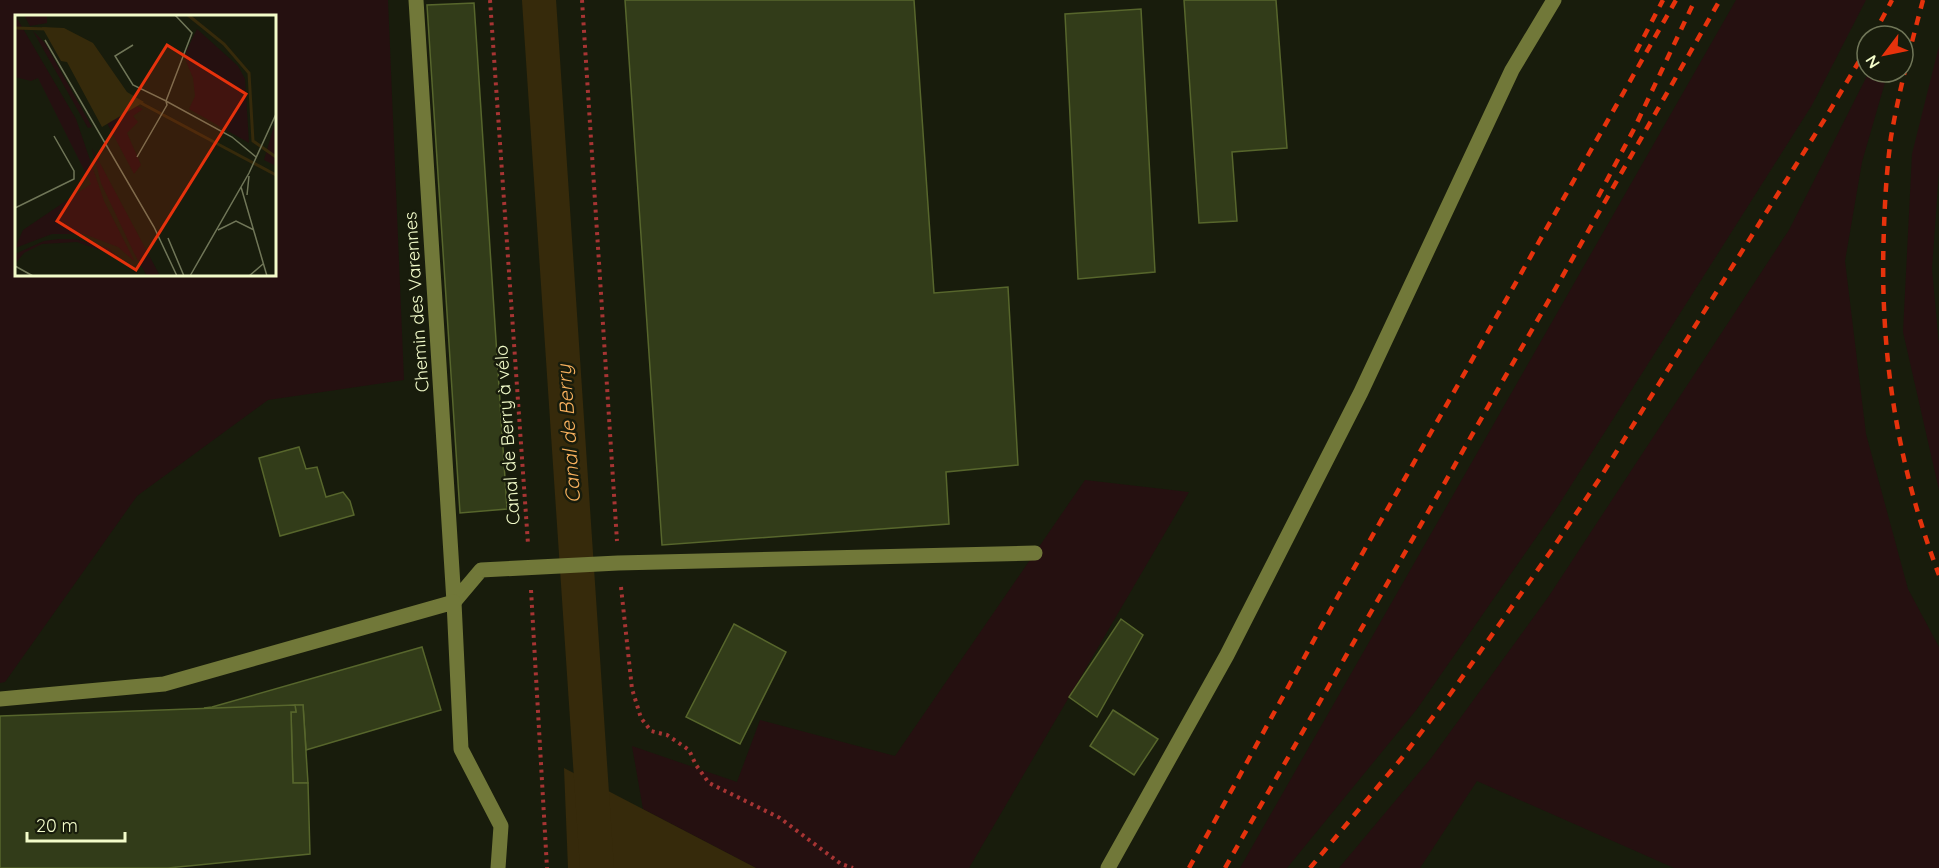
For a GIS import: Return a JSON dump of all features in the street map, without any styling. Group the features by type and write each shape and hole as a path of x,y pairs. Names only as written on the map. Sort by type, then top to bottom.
{"street":[{"name":"Chemin des Varennes","path":"416,0 454,602 461,749 501,826 498,868"},
{"path":"1108,868 1227,655 1361,392 1512,70 1554,0"},
{"path":"0,699 164,684 454,602 481,570 612,563 1035,554"}],"path":[{"name":"Canal de Berry à vélo","path":"490,0 530,569 547,868"},
{"path":"582,0 612,563 632,689 641,718 651,731 668,735 689,750 709,783 780,819 841,864 854,868"}],"shaded area":[{"path":"0,0 388,0 404,380 268,400 137,496 5,682 0,683"},
{"path":"1736,0 1866,0 1812,105 1558,506 1417,709 1287,868 1240,868"},
{"path":"1939,46 1939,171 1932,269 1939,345 1939,490 1903,332 1912,154"},
{"path":"1863,84 1885,84 1862,162 1845,261 1866,434 1908,589 1939,647 1939,868 1674,868 1477,781 1420,868 1339,868 1432,757 1549,596 1789,230"},
{"path":"1085,480 1189,492 969,868 756,868 643,809 632,746 737,782 760,720 895,756"},
{"path":"564,768 756,868 568,868"}],"building":[{"path":"625,0 914,0 934,293 1008,287 1018,465 946,472 949,524 662,545"},
{"path":"1184,0 1276,0 1287,148 1232,152 1237,221 1199,223"},
{"path":"474,3 507,509 460,513 427,5"},
{"path":"1141,9 1155,272 1078,279 1065,14"},
{"path":"299,447 306,469 317,467 326,497 343,492 350,501 354,515 280,536 259,458"},
{"path":"1121,619 1143,635 1097,717 1069,697"},
{"path":"734,624 786,652 740,744 686,717"},
{"path":"422,647 441,710 306,750 303,705 204,708 212,707"},
{"path":"295,705 303,705 308,783 293,783 291,712 296,712"},
{"path":"295,705 296,712 291,712 293,783 308,783 310,854 168,868 0,868 0,716"},
{"path":"1113,710 1158,739 1134,775 1090,746"}],"waterway":[{"name":"Canal de Berry","path":"539,0 597,868"}],"railway":[{"path":"1636,52 1663,0"},
{"path":"1189,868 1332,607 1676,0"},
{"path":"1598,197 1634,129 1695,0"},
{"path":"1225,868 1720,0"},
{"path":"1879,24 1892,0"},
{"path":"1923,0 1901,85 1888,160 1884,228 1884,317 1901,447 1924,533 1939,575"},
{"path":"1310,868 1401,759 1451,693 1551,551 1600,478 1855,68"}]}
